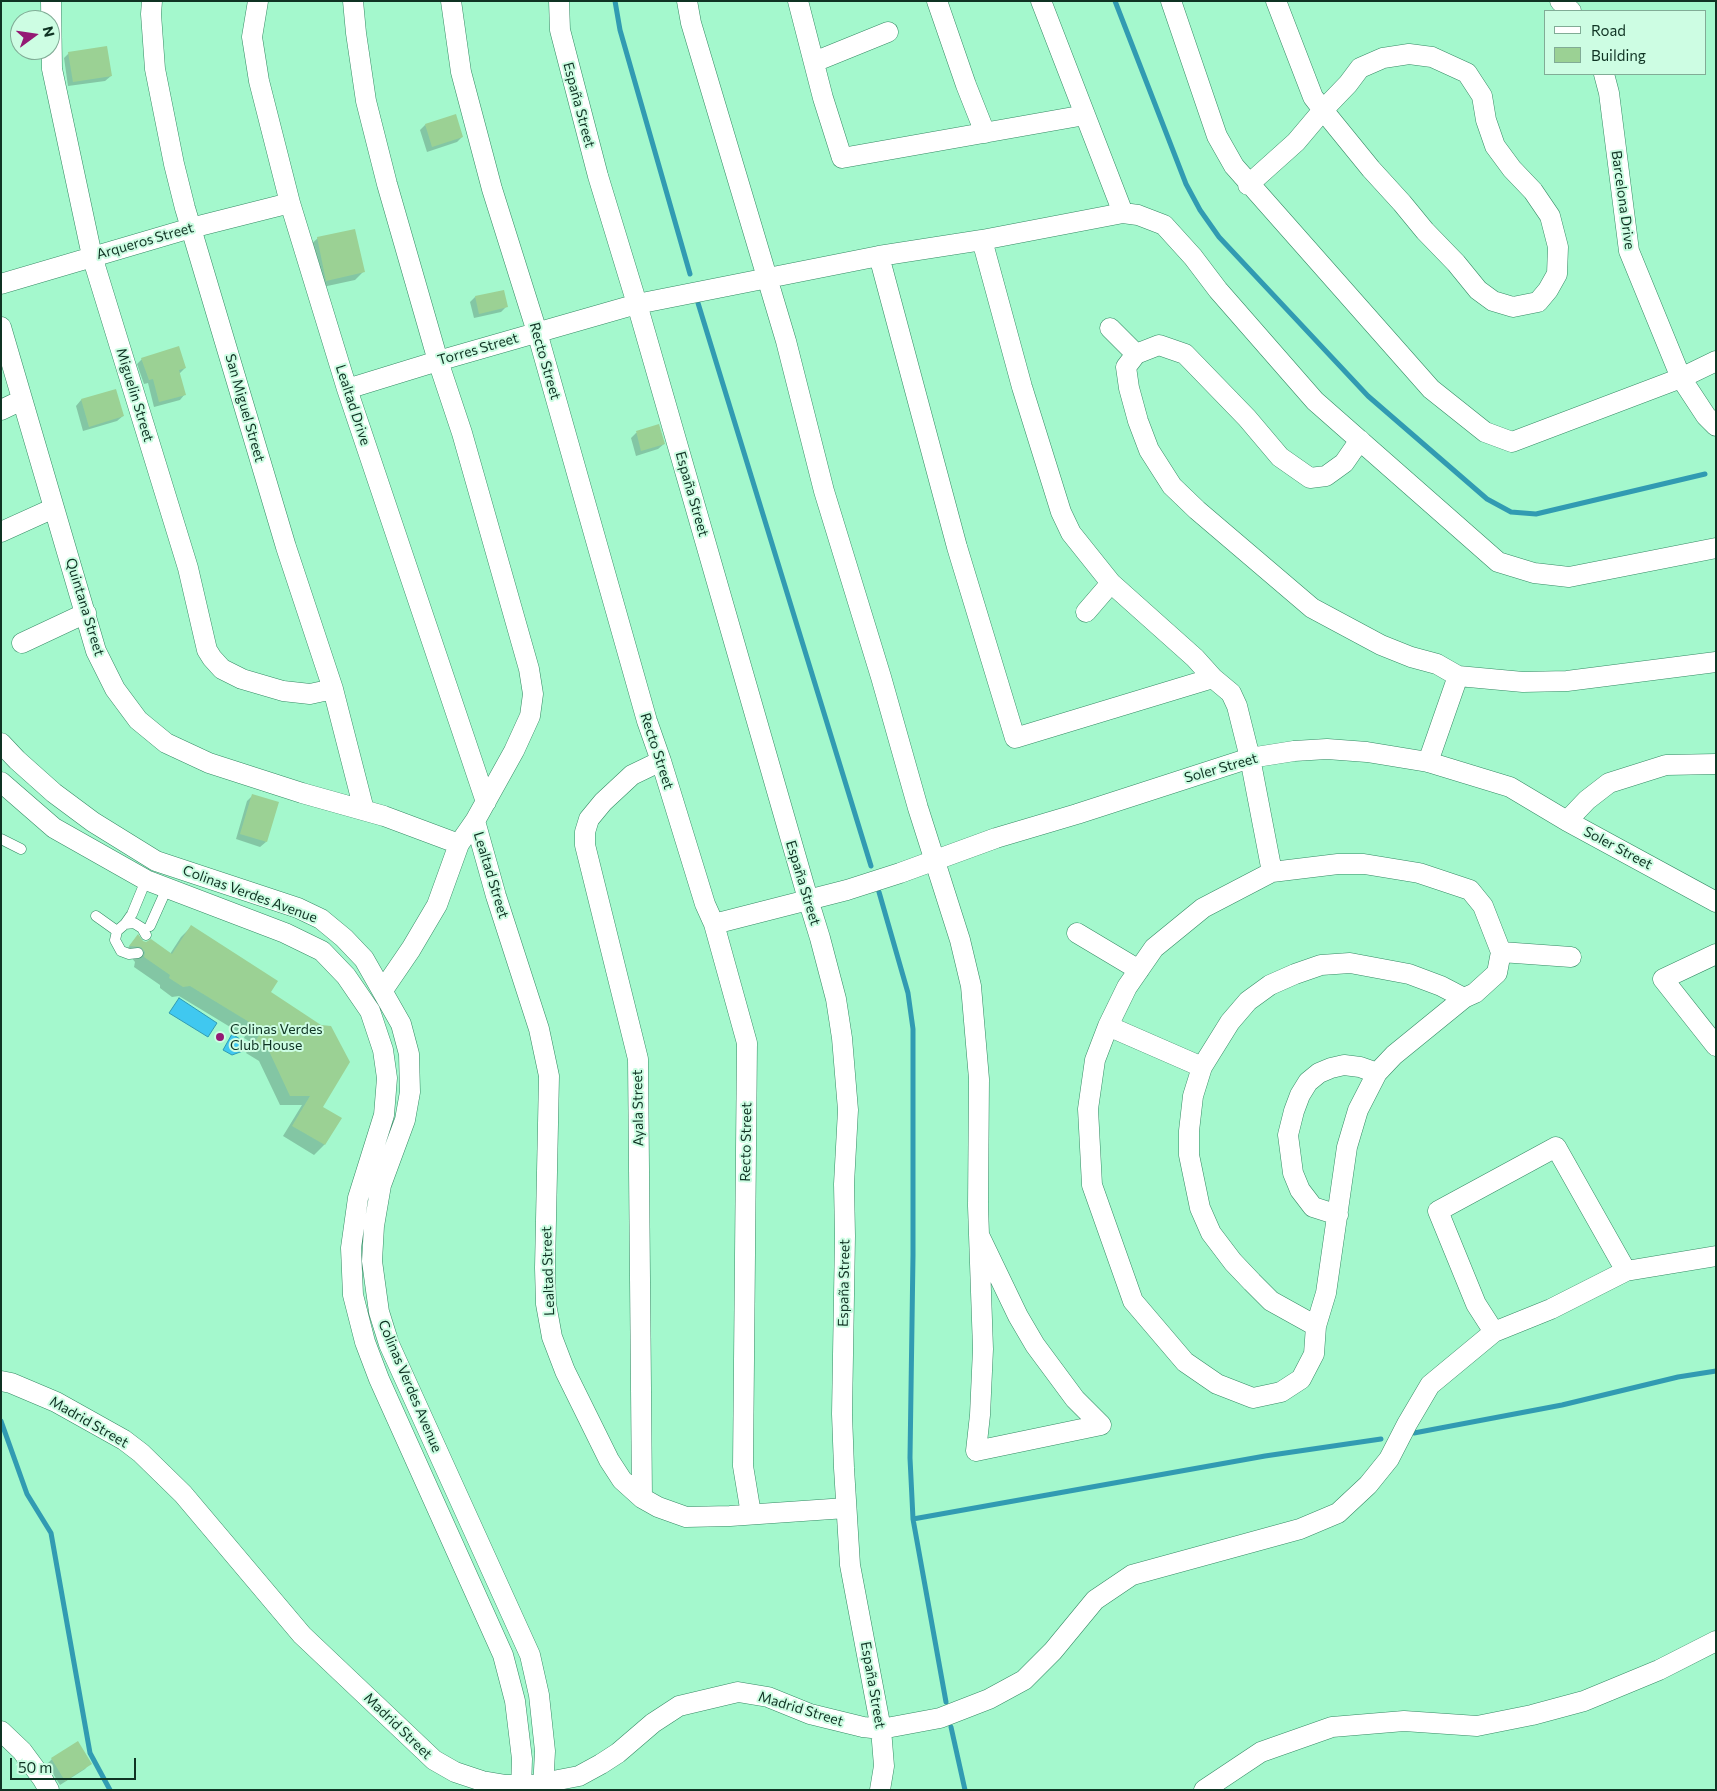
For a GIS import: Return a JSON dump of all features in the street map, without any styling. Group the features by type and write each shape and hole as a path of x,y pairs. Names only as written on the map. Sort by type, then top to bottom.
{"street":[{"name":"Miguelin Street","path":"51,1 52,69 92,256 188,568 207,650 222,669 275,689 310,694 333,689"},
{"name":"San Miguel Street","path":"152,1 151,14 155,70 174,164 286,547 333,689 364,810"},
{"name":"Lealtad Drive","path":"258,1 252,37 259,81 290,203 348,389 486,802"},
{"path":"353,1 366,101 387,184 438,361 462,433 529,668 533,694 530,716 514,751 486,802 459,844 437,905 411,949 383,990"},
{"name":"Recto Street","path":"451,1 461,72 492,189 537,332 644,712 705,904 714,924 747,1043 744,1466 751,1514"},
{"name":"España Street","path":"559,1 560,30 598,176 637,304 836,999 842,1038 848,1110 844,1184 842,1414 846,1508 850,1565 881,1729 884,1766 880,1790"},
{"path":"687,1 691,23 786,341 824,491 856,592 918,808 960,940 971,986 979,1079 977,1138 983,1349 980,1415 976,1451 1101,1425 1075,1399 1035,1344 1018,1316 980,1237"},
{"path":"798,1 842,158 1085,115"},
{"path":"937,1 985,133"},
{"path":"1041,1 1122,213 1138,215 1164,225 1314,401 1498,562 1534,573 1569,577 1716,548"},
{"path":"1171,1 1217,136 1234,166 1248,185 1431,389 1485,432 1512,442 1680,378 1716,361"},
{"path":"1248,185 1296,142 1322,110 1348,84 1360,68 1383,58 1409,54 1432,57 1467,73 1482,96 1486,120 1495,146 1512,169 1533,191 1550,216 1558,247 1557,274 1548,290 1538,302 1513,307 1493,301 1478,290 1371,169 1322,110 1313,97 1276,1"},
{"path":"1560,1 1570,10"},
{"path":"814,62 888,32"},
{"name":"Barcelona Drive","path":"1604,75 1609,93 1629,251 1680,378 1706,416 1716,426"},
{"name":"Arqueros Street","path":"1,284 92,256 290,203"},
{"name":"Torres Street","path":"348,389 637,304 879,256 982,240 1122,213"},
{"path":"982,240 1022,387 1061,512 1071,533 1111,583 1231,693 1237,706 1250,758 1272,872"},
{"path":"879,256 957,547 1015,738 1213,678"},
{"name":"Quintana Street","path":"1,327 96,651 114,689 138,720 166,743 209,763 302,793 364,810 459,844"},
{"path":"1110,328 1136,354"},
{"path":"1360,440 1344,463 1326,476 1310,478 1280,457 1247,418 1185,354 1159,345 1136,354 1126,367 1129,388 1138,421 1149,450 1172,486 1197,510 1312,608 1381,645 1411,657 1437,664 1458,676 1524,682 1567,681 1716,662"},
{"path":"1,410 22,400"},
{"path":"1,532 54,508"},
{"path":"1086,612 1111,583"},
{"path":"22,643 86,613"},
{"path":"1428,762 1458,676"},
{"name":"Colinas Verdes Avenue","path":"1,743 54,793 93,822 156,861 298,908 321,919 344,938 364,959 401,1024 409,1054 410,1092 405,1120 381,1185 374,1226 372,1261 379,1312 389,1344 530,1655 538,1695 545,1751 543,1786"},
{"name":"Soler Street","path":"714,924 847,890 900,874 996,838 1250,758 1294,751 1327,749 1368,752 1428,762 1510,787 1567,821 1711,893"},
{"name":"Ayala Street","path":"642,1498 638,1059 585,844 585,832 589,819 602,802 632,775 661,761"},
{"path":"1567,821 1587,800 1610,783 1666,766 1716,764"},
{"name":"Colinas Verdes Avenue","path":"1,782 54,828 146,880 285,933 322,951 346,976 370,1011 384,1050 387,1078 384,1115 358,1198 351,1248 353,1295 365,1342 378,1379 503,1655 515,1701 522,1759 521,1787"},
{"name":"Lealtad Street","path":"475,821 496,896 538,1029 549,1076 545,1268 546,1304 552,1337 565,1372 609,1460 622,1480 642,1498 658,1507 686,1517 846,1508"},
{"path":"1338,864 1364,864 1419,873 1470,890 1483,906 1501,952 1497,974 1475,993 1464,998 1394,1055 1377,1073 1358,1110 1347,1147 1326,1293 1316,1326 1314,1354 1301,1379 1281,1392 1253,1398 1217,1384 1185,1362 1133,1301 1092,1185 1088,1109 1095,1060 1108,1026 1127,987 1154,948 1204,908 1272,872 1338,864"},
{"path":"1077,933 1139,970"},
{"path":"1501,952 1571,957"},
{"path":"1716,954 1663,979 1716,1046"},
{"path":"1316,1326 1271,1301 1232,1262 1211,1233 1200,1208 1189,1155 1189,1131 1194,1096 1202,1067 1230,1022 1248,1001 1270,985 1321,965 1350,963 1409,974 1441,986 1464,998"},
{"path":"1108,1026 1202,1067"},
{"path":"1338,1215 1313,1207 1300,1190 1292,1173 1288,1135 1294,1111 1300,1094 1308,1082 1319,1073 1344,1065 1360,1067 1377,1073"},
{"path":"1494,1332 1476,1304 1438,1211 1556,1147 1626,1271"},
{"name":"Madrid Street","path":"1,1381 11,1383 56,1402 124,1440 141,1454 183,1494 302,1635 434,1760 455,1772 482,1781 521,1787 543,1786 580,1776 601,1764 618,1753 653,1723 679,1706 738,1692 768,1697 810,1714 862,1727 881,1729 948,1715 990,1699 1024,1680 1053,1650 1094,1600 1132,1575 1300,1530 1338,1513 1368,1486 1389,1459 1430,1385 1494,1332 1551,1309 1626,1271 1716,1256"},
{"path":"1213,1787 1261,1752 1332,1728 1404,1722 1477,1726 1532,1715 1584,1701 1659,1670 1716,1641"},
{"path":"1,1731 22,1751 49,1790"}],"lane":[{"path":"1,839 20,849"},
{"path":"138,953 129,954 122,951 115,940 121,928 132,914 146,880"},
{"path":"121,928 130,923 148,931 167,888"},
{"path":"96,916 121,928"}],"water":[{"path":"179,998 217,1023 208,1037 169,1013"},
{"path":"232,1034 240,1039 243,1051 232,1055 223,1050"}],"building":[{"path":"107,46 112,76 73,82 68,52"},
{"path":"456,114 463,137 432,147 425,124"},
{"path":"355,229 365,272 326,281 317,237"},
{"path":"504,290 508,307 479,314 475,296"},
{"path":"179,346 186,368 179,370 186,395 159,402 153,379 149,380 141,358"},
{"path":"116,389 124,416 89,427 81,399"},
{"path":"659,424 665,444 641,451 636,431"},
{"path":"252,794 279,802 267,842 240,834"},
{"name":"Colinas Verdes Club House","path":"191,925 278,981 271,992 321,1025 331,1026 350,1062 323,1107 342,1118 325,1145 292,1126 310,1096 290,1096 269,1051 255,1042 261,1032 253,1027 254,1025 190,986 183,987 169,978 170,975 144,957 145,952 141,947 129,946 138,934 143,941 146,942 151,939 172,954"},
{"path":"78,1741 92,1764 65,1781 51,1758"}],"waterway":[{"path":"615,1 620,30 690,274"},
{"path":"1115,1 1186,184 1200,210 1219,237 1368,396 1487,499 1511,512 1536,514 1705,474"},
{"path":"698,303 871,866"},
{"path":"879,892 908,993 913,1029 913,1255 910,1458 913,1519 946,1702"},
{"path":"1414,1433 1562,1405 1678,1377 1716,1371"},
{"path":"1,1421 27,1494 51,1533 90,1753 110,1790"},
{"path":"913,1519 1265,1456 1381,1439"},
{"path":"951,1727 965,1790"}],"place":[{"name":"Colinas Verdes Club House","path":"220,1037"}]}
